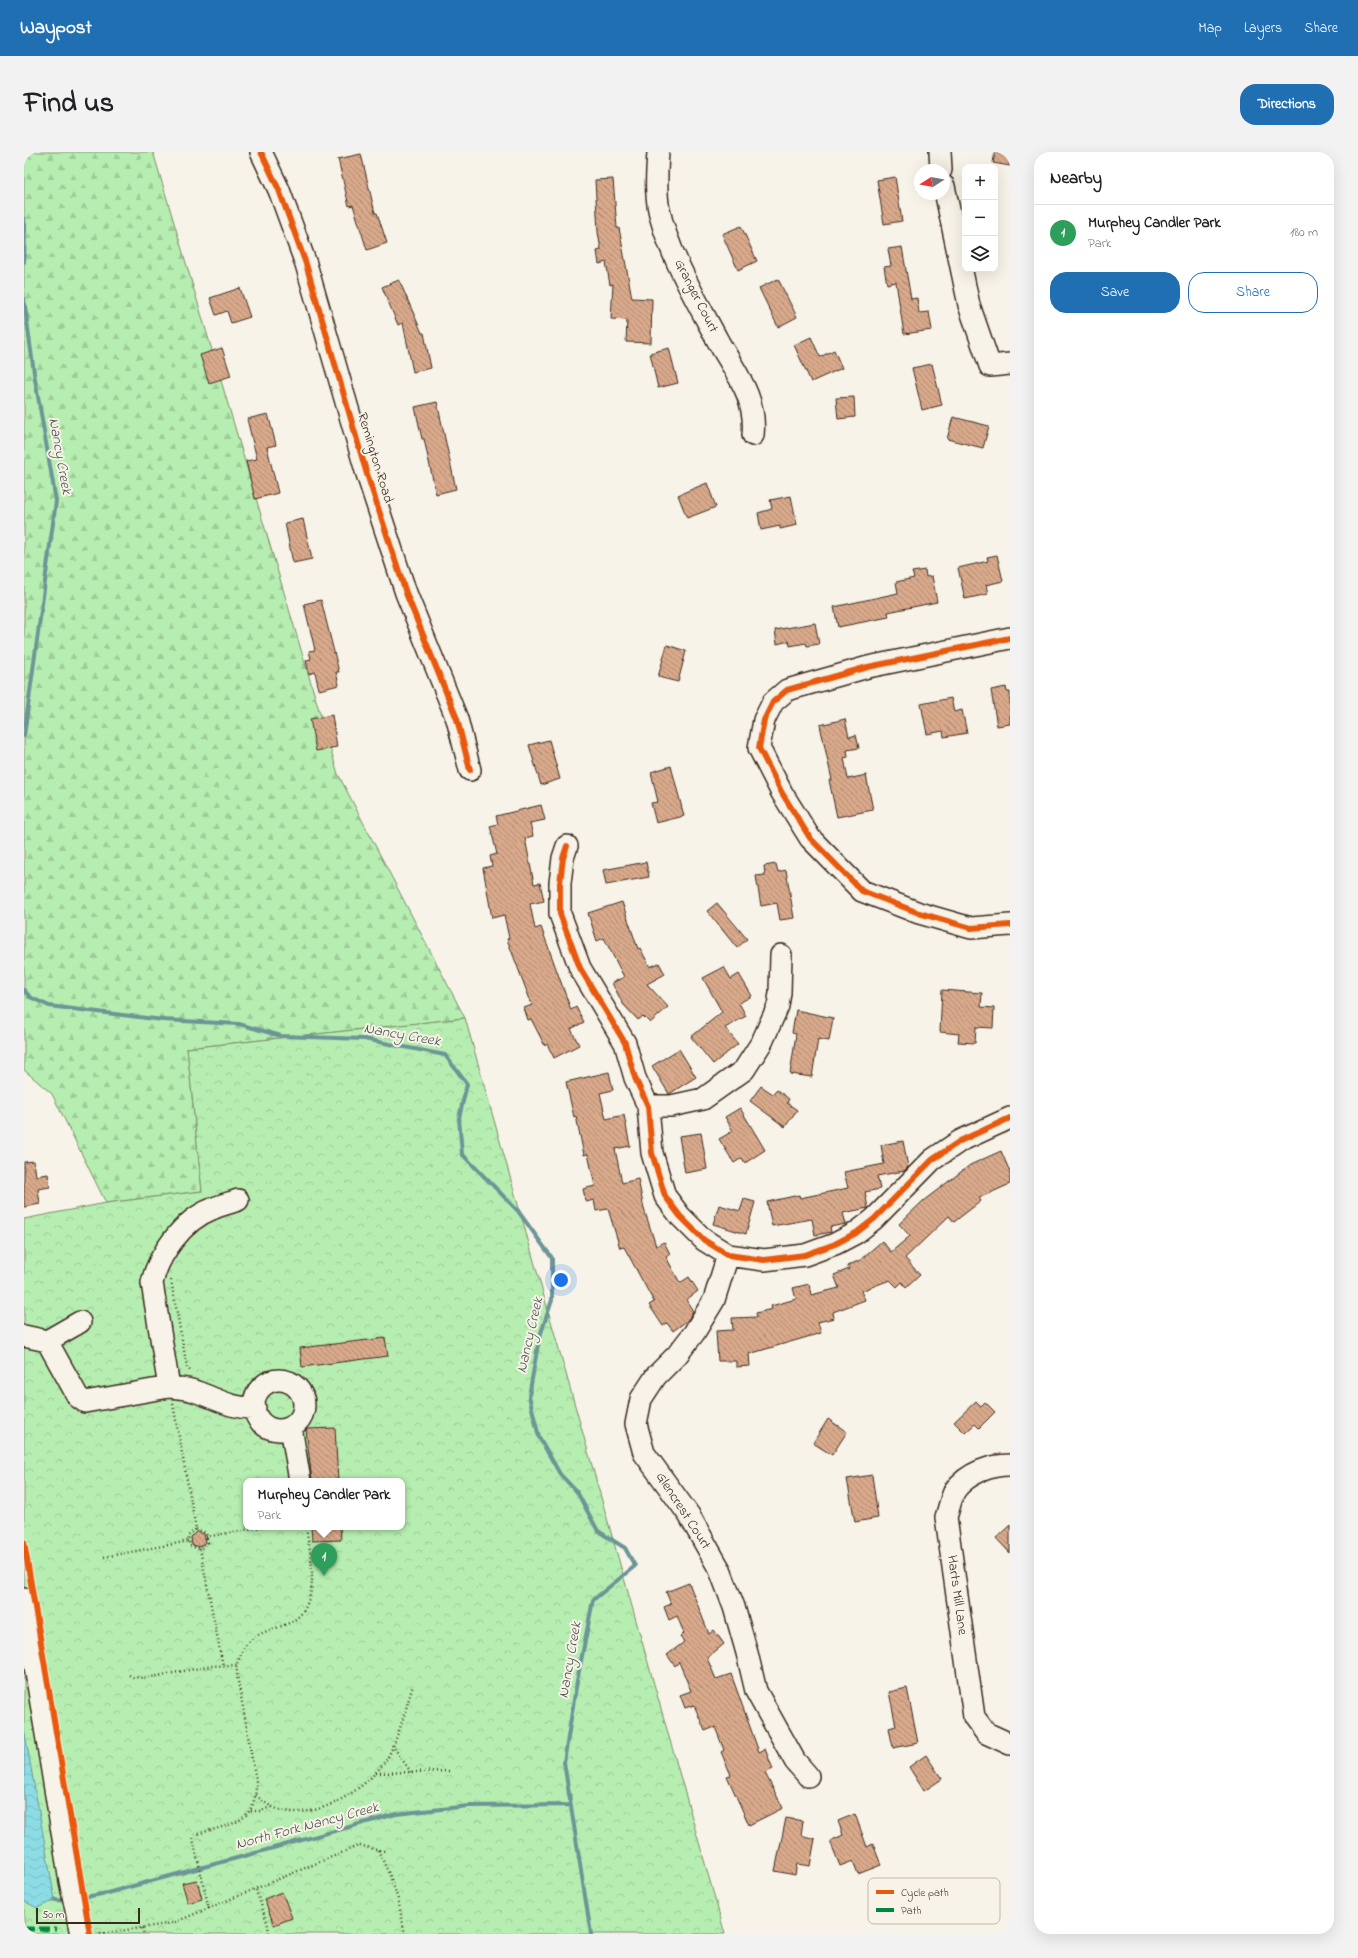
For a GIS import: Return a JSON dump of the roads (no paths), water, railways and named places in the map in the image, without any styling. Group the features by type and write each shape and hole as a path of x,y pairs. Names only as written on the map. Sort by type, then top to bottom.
{"street":[{"name":"Remington Road","path":"261,152 279,190 306,264 366,471 406,593 457,719 470,770"},
{"name":"Granger Court","path":"658,152 657,189 659,210 666,232 675,257 746,389 754,413 753,435"},
{"path":"940,152 941,164"},
{"path":"947,200 969,305 990,366 1010,364"},
{"path":"1010,638 868,667 787,690 773,702 764,720 759,748 782,793 810,838 862,891 919,914 971,928 1010,925"},
{"path":"567,846 560,882 560,914 580,968 625,1043 634,1078 648,1106 652,1153 665,1196 680,1216 704,1240 728,1255 764,1260 805,1255 835,1244 856,1233 874,1219 932,1160 960,1141 1010,1118"},
{"path":"648,1106 671,1106 703,1099 744,1070 762,1042 778,1006 780,993 781,955"},
{"path":"169,1387 152,1283 155,1270 174,1238 190,1223 210,1209 238,1200"},
{"name":"Glencrest Court","path":"728,1255 714,1300 694,1334 677,1355 656,1376 641,1399 636,1424 644,1453 689,1515 720,1570 742,1633 756,1691 795,1761 808,1776"},
{"path":"24,1336 47,1341 80,1322"},
{"path":"47,1341 78,1397 85,1402 169,1387 197,1391 235,1408 255,1408"},
{"path":"284,1380 292,1383 298,1388 304,1402 304,1411 300,1419 291,1426 278,1430 270,1428 262,1423 257,1416 255,1408 257,1393 268,1382 284,1380"},
{"path":"291,1426 300,1478"},
{"name":"Harts Mill Lane","path":"1010,1465 996,1465 973,1475 955,1491 946,1517 974,1717 986,1733 1010,1744"},
{"path":"24,1599 70,1881 79,1926"}],"water":[{"path":"24,1729 55,1900 37,1908 24,1901"}],"waterway":[{"name":"Nancy Creek","path":"24,219 24,262"},
{"name":"Nancy Creek","path":"24,299 34,373 56,501 24,736"},
{"name":"Nancy Creek","path":"24,990 30,997 49,1006 163,1020 239,1024 281,1036 364,1039 445,1055 467,1084 459,1118 462,1154 518,1211 552,1258 552,1300 539,1339 529,1396 539,1437 560,1474 577,1492 598,1531 625,1548 635,1566 593,1600 577,1681 564,1762 591,1934"},
{"name":"North Fork Nancy Creek","path":"80,1898 107,1893 396,1814 469,1806 571,1805"},
{"name":"North Fork Nancy Creek","path":"55,1900 68,1901"}],"place":[{"name":"Murphey Candler Park","path":"324,1576"}]}
